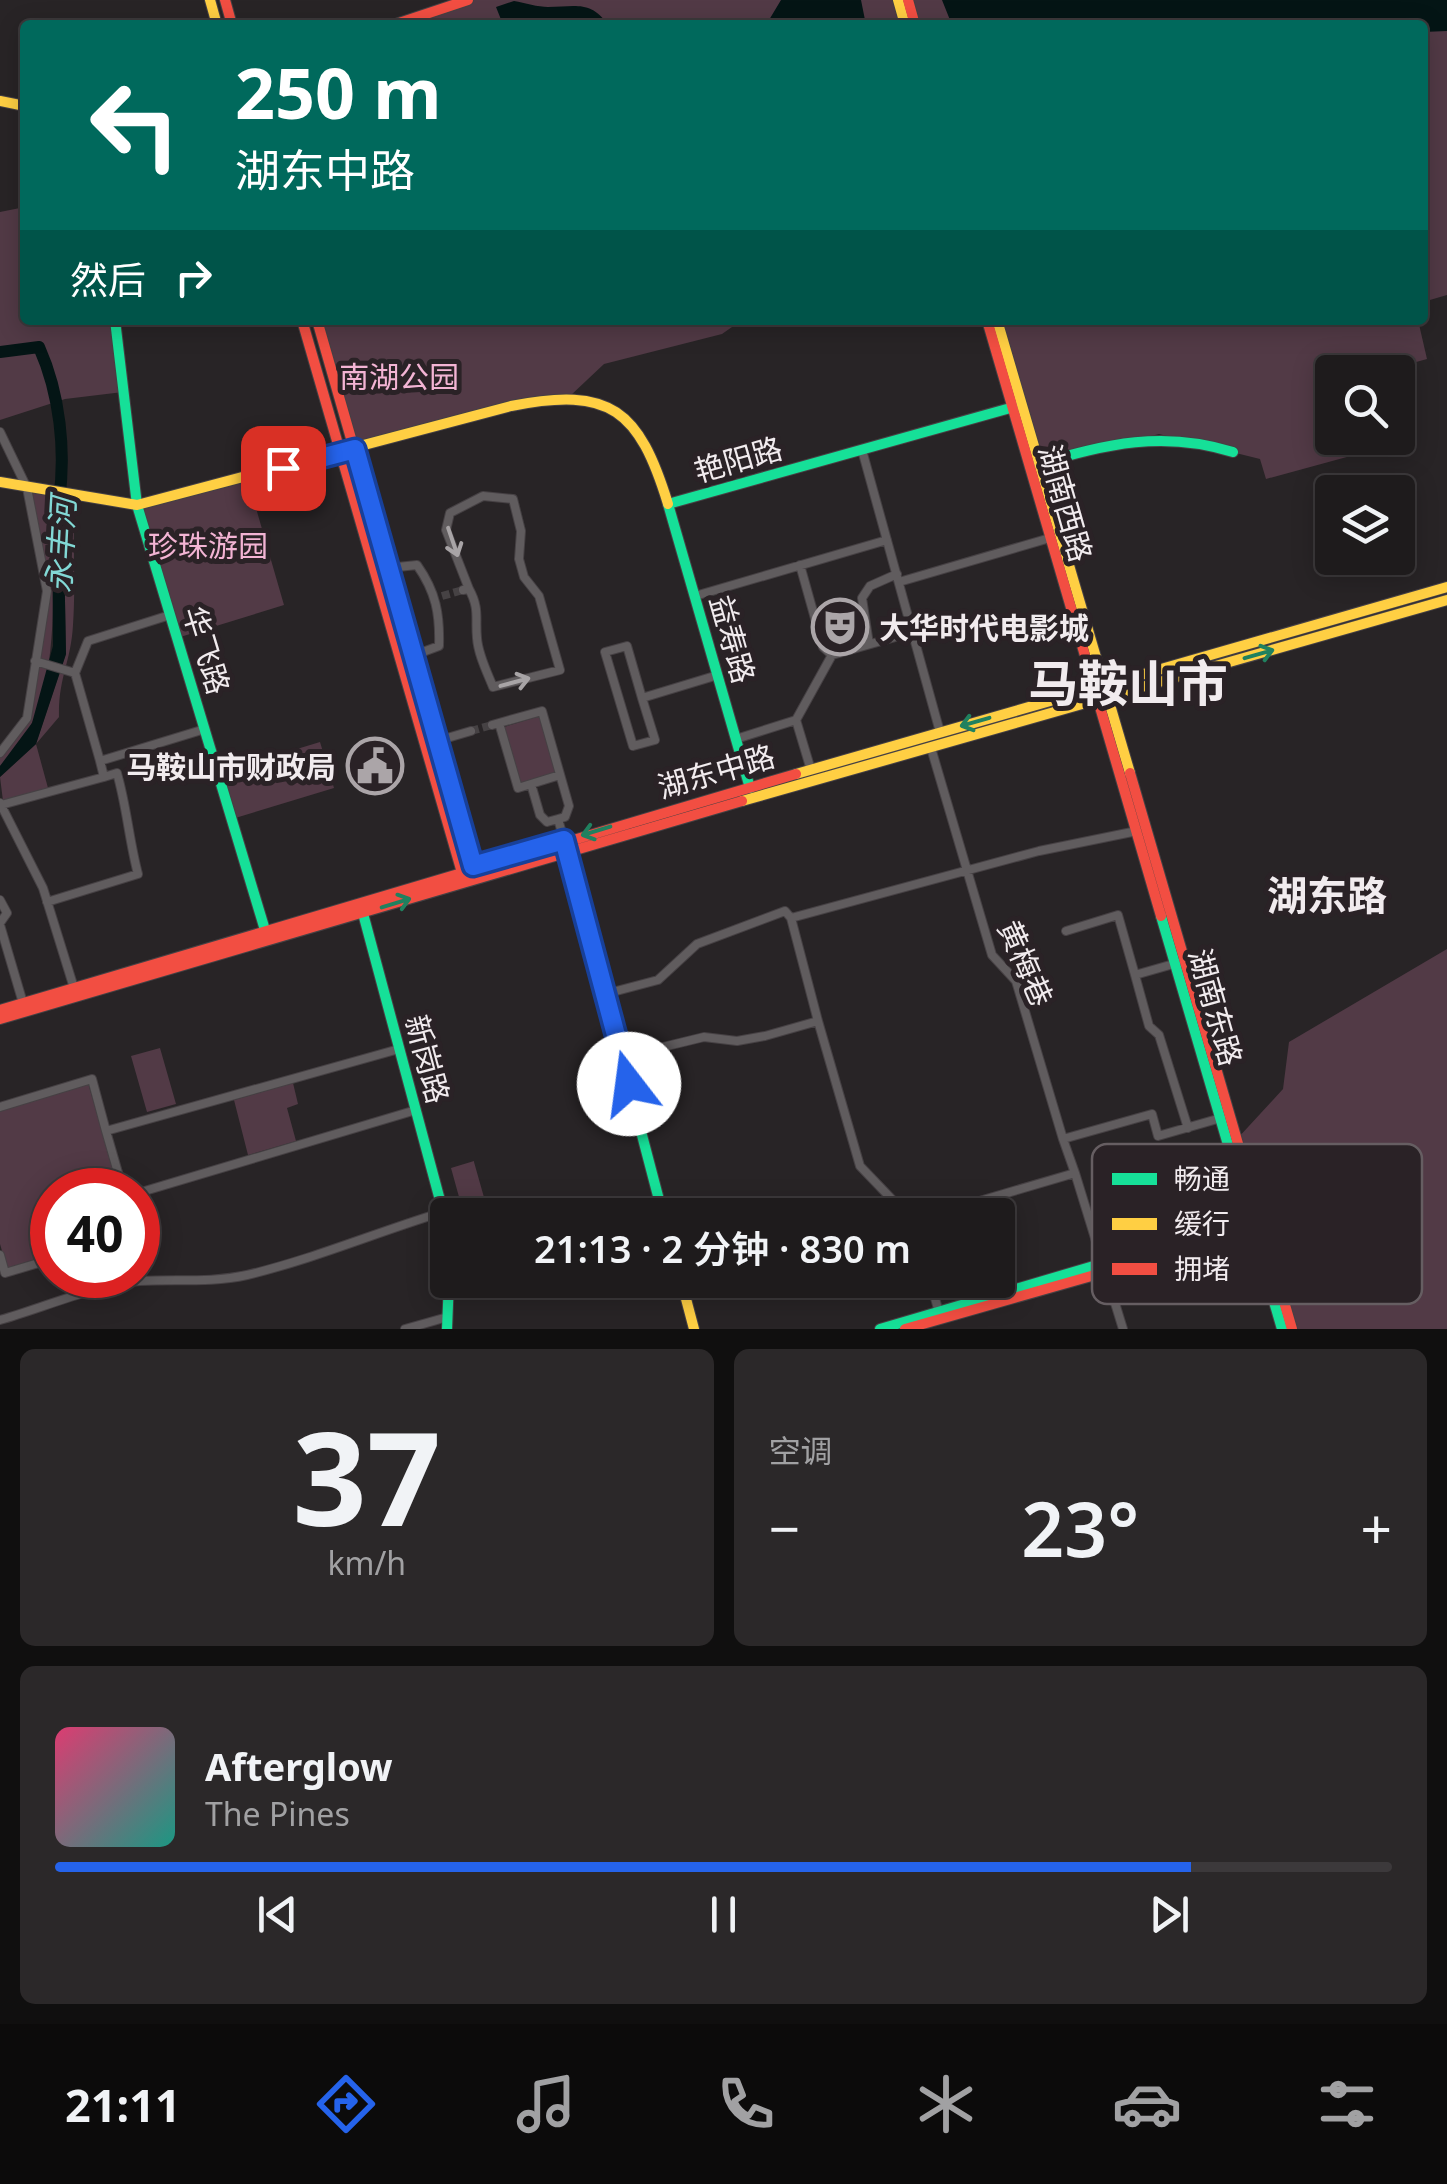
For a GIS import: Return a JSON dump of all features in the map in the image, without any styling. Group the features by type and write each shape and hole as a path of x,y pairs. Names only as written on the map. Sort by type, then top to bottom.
{"main road":[{"path":"408,20 468,0"},
{"name":"华飞路","path":"116,325 136,505 266,930"},
{"path":"303,325 467,868 477,878"},
{"path":"318,325 437,741 467,868 465,882"},
{"name":"湖南西路","path":"990,325 1038,464 1098,686"},
{"name":"湖南西路","path":"998,325 1050,538 1098,686"},
{"name":"艳阳路","path":"0,482 136,505 547,397 570,396 610,405 634,422 653,450 668,504 1016,407"},
{"path":"1038,464 1159,434 1183,436 1233,452"},
{"name":"益寿路","path":"668,504 750,788"},
{"name":"湖东中路","path":"0,1019 266,930 465,882 750,788 1447,587"},
{"name":"湖东中路","path":"0,1010 75,992 361,907 467,868 566,846 931,748 1447,600"},
{"path":"1098,686 1236,1144"},
{"name":"湖南东路","path":"1102,700 1229,1144"},
{"path":"566,846 659,1198"},
{"name":"新岗路","path":"361,907 439,1198"},
{"path":"880,1329 938,1309 1092,1270"},
{"path":"905,1329 1092,1271"},
{"path":"445,1324 448,1298"},
{"path":"685,1298 694,1329"},
{"name":"湖南东路","path":"1275,1304 1282,1329"},
{"path":"1284,1304 1292,1329"}],"street":[{"path":"0,432 27,488 47,591 27,718 0,753"},
{"path":"862,450 940,732"},
{"path":"482,496 513,499 521,531 519,559 524,577 538,596 560,670 493,687 476,636 481,617 466,590 446,530 450,512 482,496"},
{"path":"868,644 862,598 870,586 1050,538"},
{"path":"695,596 888,540"},
{"path":"388,568 417,565 439,598 440,646 412,656"},
{"path":"800,565 823,646 832,655"},
{"path":"104,777 75,672 88,641 170,616"},
{"path":"736,739 796,720 832,655 913,632"},
{"path":"626,646 642,698 654,740 633,746 606,652 626,646"},
{"path":"34,661 75,672"},
{"path":"642,698 718,675"},
{"path":"532,784 540,814 548,822 558,819 569,806 542,711 496,724 518,788 532,784 560,776"},
{"path":"796,720 811,770"},
{"path":"100,760 204,729"},
{"path":"437,741 471,732"},
{"name":"黄梅巷","path":"931,748 992,955 1016,982 1075,1173"},
{"path":"47,902 138,874 128,836 130,817 112,757"},
{"path":"75,992 47,902 1,804 117,773"},
{"path":"558,819 566,846"},
{"path":"0,827 12,824"},
{"path":"791,918 1138,831"},
{"path":"0,900 7,913 0,924 23,1003"},
{"path":"605,994 658,980 697,944 785,911 791,918 860,1166 890,1198"},
{"path":"1066,931 1118,915 1148,1026 1160,1035 1188,1128"},
{"path":"1134,976 1177,963"},
{"path":"622,1057 704,1038 737,1041 818,1021"},
{"path":"106,1131 400,1049"},
{"path":"0,1107 92,1079 117,1168"},
{"path":"160,1186 416,1110"},
{"path":"1063,1140 1152,1114 1158,1136 1222,1118"},
{"path":"990,1198 1075,1173 1092,1226"},
{"path":"0,1320 136,1282 203,1282 244,1276 336,1250 361,1237 430,1216"},
{"path":"0,1255 5,1273 30,1266"},
{"path":"935,1298 938,1309"},
{"path":"1115,1304 1122,1329"},
{"path":"405,1329 445,1324"}],"green space":[{"path":"468,0 898,0 904,20 408,20"},
{"path":"908,0 1447,0 1447,295 1428,301 1428,20 914,20"},
{"path":"20,208 20,325 116,325 123,392 65,399 0,420 0,212"},
{"name":"南湖公园","path":"318,325 735,325 722,334 604,364 570,396 355,449"},
{"path":"998,325 1419,325 1427,359 1415,362 1415,355 1315,355 1315,455 1354,455 1266,479 1260,459 1159,434 1038,464"},
{"name":"珍珠游园","path":"247,477 284,605 177,638 137,505"},
{"path":"27,488 52,493 52,638 37,710 22,741 0,766 0,753 27,717 47,591"},
{"path":"63,496 75,498 72,638 60,691 59,717 36,744 66,654"},
{"path":"540,716 556,773 520,784 504,727"},
{"path":"320,742 334,788 232,819 218,773"},
{"path":"36,744 48,788 3,801 0,777"},
{"path":"1447,949 1447,1329 1292,1329 1285,1304 1422,1304 1422,1144 1238,1144 1237,1139 1283,1089 1289,1042"},
{"path":"160,1048 176,1104 147,1112 131,1056"},
{"path":"88,1083 113,1168 30,1168 30,1261 7,1268 0,1244 0,1109"},
{"path":"293,1083 298,1104 287,1108 296,1141 248,1155 234,1100"},
{"path":"474,1161 484,1198 459,1198 451,1168"}],"water":[{"path":"781,0 861,0 865,20 769,20"},
{"path":"942,0 1447,0 1447,31 1428,32 1428,20 950,20"},
{"path":"514,1 544,7 574,6 589,8 604,20 501,20 496,7"},
{"path":"52,493 63,496 66,654 36,744 0,777 0,766 32,723 53,646"}],"waterway":[{"name":"永丰河","path":"0,352 39,347 52,384 59,423 59,501"}],"tunnel":[{"path":"442,596 463,590"},
{"path":"471,731 492,725"}],"traffic: fast":[{"path":"116,325 137,505 265,930"},
{"path":"668,504 1021,405"},
{"path":"1038,464 1135,442 1183,442 1233,452"},
{"path":"668,504 750,788"},
{"path":"423,689 475,872"},
{"path":"566,846 659,1198"},
{"path":"361,906 439,1198"},
{"path":"1161,916 1228,1144"},
{"path":"880,1329 1092,1267"},
{"path":"447,1329 448,1298"},
{"path":"1275,1304 1282,1329"}],"traffic: slow":[{"path":"210,0 216,20"},
{"path":"898,0 904,20"},
{"path":"0,101 20,105"},
{"path":"998,325 1130,773"},
{"path":"0,482 137,505 511,406 574,400 597,403 632,426 645,446 668,504"},
{"path":"796,774 1447,587"},
{"path":"742,801 1447,600"},
{"path":"686,1298 694,1329"}],"traffic: jam":[{"path":"225,0 231,20"},
{"path":"408,20 468,0"},
{"path":"908,0 914,20"},
{"path":"303,325 463,876"},
{"path":"318,325 423,689"},
{"path":"988,325 1161,916"},
{"path":"1130,773 1238,1144"},
{"path":"0,1010 796,774"},
{"path":"0,1019 742,801"},
{"path":"905,1329 1092,1276"},
{"path":"1285,1304 1292,1329"}],"place":[{"name":"大华时代电影城","path":"840,627"},
{"name":"马鞍山市财政局","path":"375,766"}],"district":[{"name":"马鞍山市","path":"1128,683"},
{"name":"湖东路","path":"1327,894"}],"route":[{"path":"283,468 355,449 473,866 564,840 629,1084"}]}
